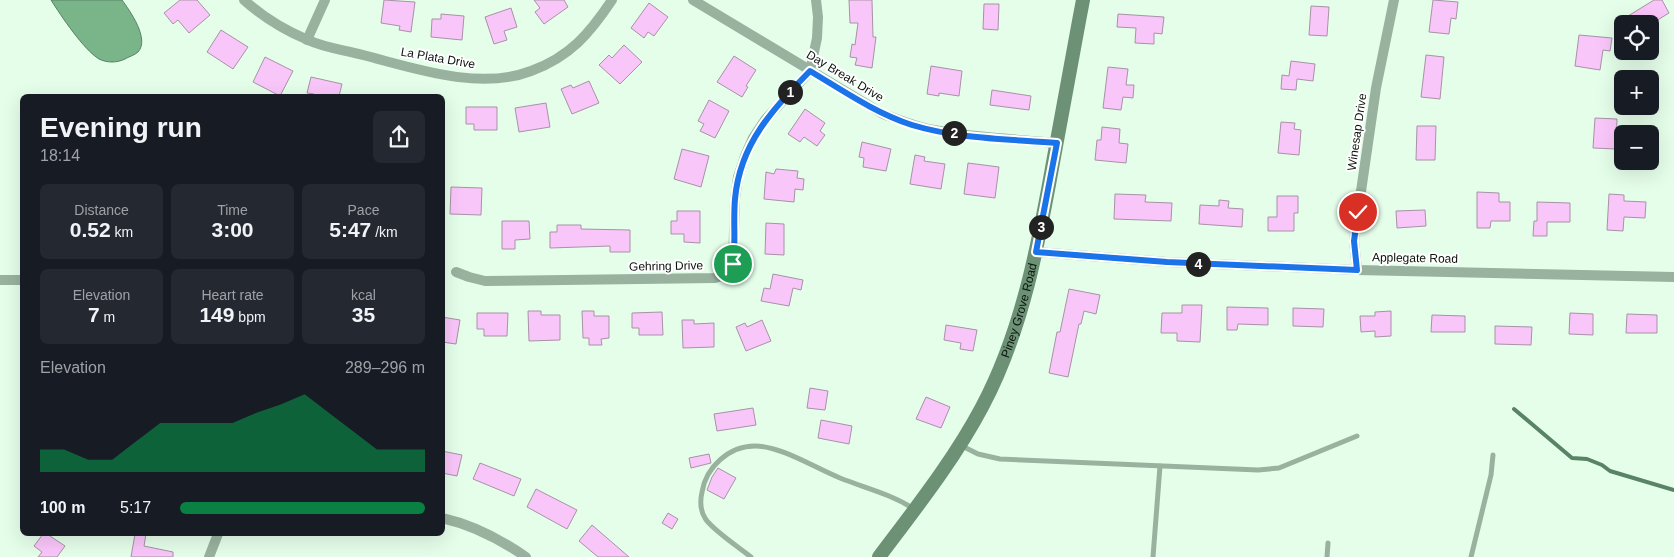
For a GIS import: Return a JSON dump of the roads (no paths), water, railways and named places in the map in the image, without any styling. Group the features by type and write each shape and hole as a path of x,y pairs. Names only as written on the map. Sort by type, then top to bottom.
{"main road":[{"name":"Piney Grove Road","path":"879,557 960,444 982,407 1000,369 1014,330 1036,252 1083,0"}],"street":[{"name":"La Plata Drive","path":"244,0 259,13 307,40 409,67 465,78 487,79 530,72 566,54 595,25 612,0"},
{"path":"307,40 325,0"},
{"name":"Day Break Drive","path":"693,0 883,114 933,130 1057,143"},
{"path":"810,71 818,17 816,0"},
{"name":"Winesap Drive","path":"1357,270 1354,241 1376,88 1394,0"},
{"name":"Gehring Drive","path":"456,272 469,278 485,281 715,278 722,276 729,271 733,264 735,199 738,177 745,156 753,138 765,120 810,71"},
{"name":"Applegate Road","path":"1036,252 1167,262 1357,270 1674,277"},
{"path":"0,280 20,280"},
{"path":"445,519 491,535 526,557"},
{"path":"209,557 217,536"}],"lane":[{"path":"960,444 978,454 1000,459 1234,470 1279,468 1357,436"},
{"path":"751,557 705,518 700,503 704,481 717,462 735,450 754,446 773,448 840,478 897,498 914,509"},
{"path":"1470,557 1491,475 1492,455"},
{"path":"1153,557 1160,466"},
{"path":"1327,557 1328,542"}],"waterway":[{"path":"1514,409 1572,458 1587,459 1602,465 1610,471 1674,490"}]}
